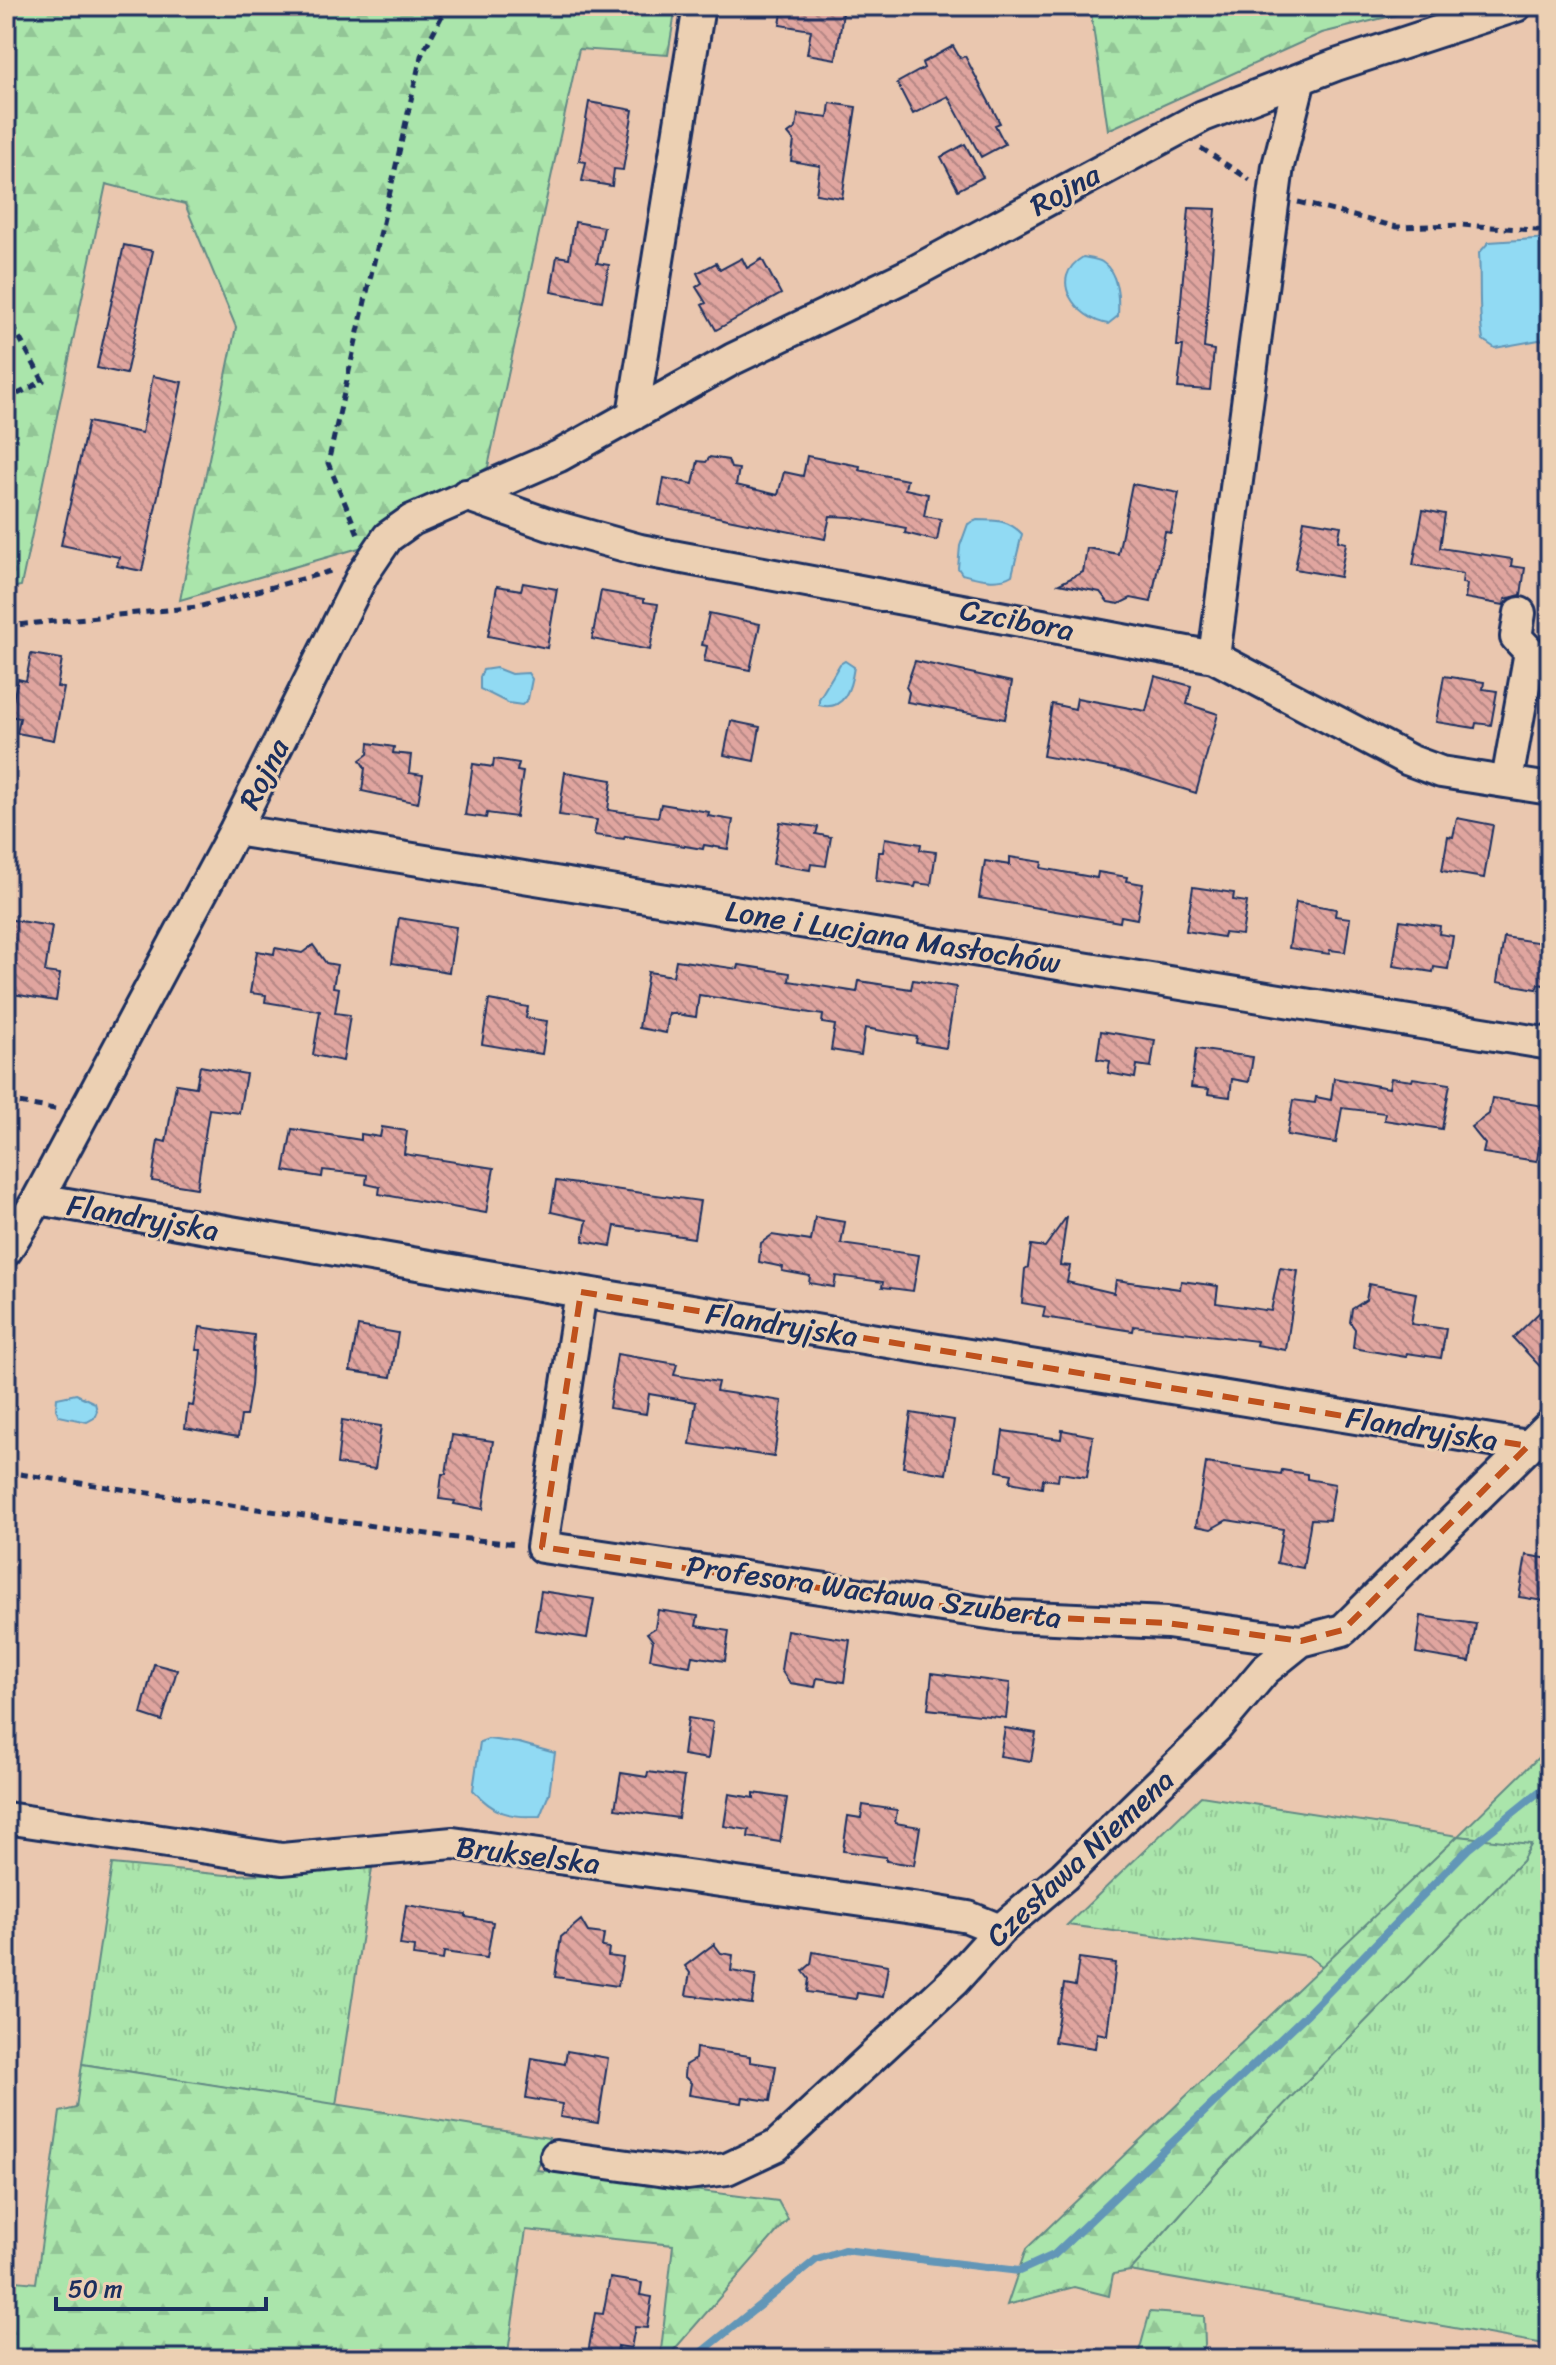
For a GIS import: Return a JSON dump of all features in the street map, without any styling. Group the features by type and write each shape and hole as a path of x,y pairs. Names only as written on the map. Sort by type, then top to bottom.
{"street":[{"path":"633,415 699,6"},
{"name":"Rojna","path":"6,1251 38,1199 235,830 370,561 400,527 559,456 733,359 910,274 1173,130 1300,79 1516,6"},
{"path":"1214,657 1278,166 1300,79"},
{"name":"Czcibora","path":"466,495 550,525 640,550 1214,657 1409,760 1441,772 1550,789"},
{"path":"1507,781 1530,652 1516,637 1520,613"},
{"name":"Lone i Lucjana Masłochów","path":"235,830 1550,1044"},
{"name":"Flandryjska","path":"38,1199 581,1292 1528,1446"},
{"path":"542,1547 581,1292"},
{"name":"Czesława Niemena","path":"556,2156 687,2174 727,2169 776,2146 943,1991 1000,1930 1064,1876 1217,1727 1265,1670 1301,1641 1343,1630 1550,1425"},
{"name":"Profesora Wacława Szuberta","path":"542,1547 1009,1616 1167,1623 1301,1641"},
{"name":"Brukselska","path":"6,1818 282,1859 453,1843 949,1913 1000,1930"}],"path":[{"path":"6,626 198,607 370,561 328,463 421,56 447,6"},
{"path":"1173,130 1274,195 1338,214 1397,227 1461,225 1550,231"},
{"path":"6,313 43,381 6,400"},
{"path":"6,1101 83,1114"},
{"path":"6,1472 448,1537 542,1547"}],"highlighted area":[{"path":"581,1292 1528,1446 1343,1630 1301,1641 1167,1623 1009,1616 542,1547"}],"green space":[{"path":"6,6 676,6 668,55 579,49 488,467 359,548 180,600 236,327 185,204 106,184 21,586 6,589"},
{"path":"1090,6 1432,6 1322,33 1108,130"},
{"path":"1550,1746 1550,2345 1130,2271 1213,2177 1522,1861 1531,1845 1458,1836"},
{"path":"1201,1796 1458,1836 1323,1967 1308,1956 1067,1925"},
{"path":"1458,1836 1531,1844 1522,1861 1213,2177 1130,2271 1113,2274 1109,2296 1074,2287 1007,2305 1026,2249"},
{"path":"112,1864 226,1875 372,1868 336,2105 82,2064"},
{"path":"82,2064 549,2138 537,2170 778,2201 788,2219 666,2359 660,2359 673,2245 526,2230 507,2359 6,2359 6,2280 36,2283 60,2112 76,2108"},
{"path":"1150,2312 1204,2316 1205,2345 1197,2359 1137,2359"}],"water":[{"path":"1550,238 1550,338 1495,348 1483,340 1479,253 1489,242"},
{"path":"1083,257 1102,262 1115,279 1118,316 1108,324 1086,315 1070,297 1066,287 1072,266"},
{"path":"977,520 1002,522 1022,534 1012,575 987,579 962,574 958,568 960,546 968,524"},
{"path":"845,661 854,667 845,696 835,705 819,705 819,699 840,664"},
{"path":"496,668 511,674 528,673 532,679 528,699 522,705 508,703 480,689 483,670"},
{"path":"76,1394 95,1403 97,1411 94,1418 87,1422 59,1416 56,1409 57,1398"},
{"path":"488,1739 519,1743 555,1753 549,1794 540,1816 520,1816 495,1809 473,1790 480,1742"}],"building":[{"path":"783,6 844,6 836,59 807,54 811,30 780,25"},
{"path":"953,46 960,58 965,56 1000,123 995,125 1005,144 981,157 948,96 913,114 897,83 924,68 922,63"},
{"path":"589,102 633,110 623,170 614,169 612,186 582,181 586,162 579,161"},
{"path":"830,103 856,107 842,198 816,194 820,166 791,161 794,141 788,134 796,128 798,114 828,118"},
{"path":"965,144 983,177 958,190 941,157"},
{"path":"1189,208 1216,209 1204,348 1214,350 1210,390 1178,388 1183,346 1177,346"},
{"path":"575,222 604,227 597,263 609,265 602,301 551,292 557,256 569,258"},
{"path":"124,245 153,251 126,374 97,368"},
{"path":"742,258 747,268 762,259 781,294 716,330 696,287 702,283 697,273 716,263 720,270"},
{"path":"153,376 182,382 142,571 117,566 119,557 61,545 88,422 142,433"},
{"path":"807,456 860,466 859,470 907,480 905,489 928,494 924,516 941,519 937,541 905,533 906,528 850,517 830,516 825,539 659,505 664,478 693,484 698,461 706,462 710,457 728,460 731,468 739,469 736,485 778,495 784,472 803,476"},
{"path":"1132,484 1179,493 1171,533 1165,532 1151,602 1131,598 1119,604 1108,602 1100,592 1059,584 1083,572 1087,548 1118,554"},
{"path":"1423,510 1445,514 1440,548 1512,559 1511,566 1525,568 1521,595 1505,599 1504,605 1465,598 1467,584 1462,583 1463,574 1413,565"},
{"path":"1304,520 1341,526 1338,541 1346,543 1340,577 1295,569"},
{"path":"523,583 557,589 547,648 488,636 497,586 521,590"},
{"path":"601,591 658,604 650,650 592,639"},
{"path":"709,613 760,624 750,670 704,661 707,646 702,645"},
{"path":"31,654 62,659 57,687 64,688 54,740 17,733 20,718 9,716 18,679 26,681"},
{"path":"915,661 1012,682 1005,719 907,702 909,692 906,687"},
{"path":"1155,676 1191,686 1187,704 1218,714 1196,793 1125,771 1043,756 1052,704 1075,709 1077,698 1146,711"},
{"path":"1444,676 1484,682 1483,689 1497,691 1491,725 1476,723 1475,728 1436,722"},
{"path":"731,721 760,727 754,761 724,755"},
{"path":"369,743 394,747 393,753 411,755 409,773 423,775 418,803 362,791 365,768 360,760 368,754"},
{"path":"494,759 519,763 517,771 523,772 516,817 487,813 486,818 465,815 473,764 493,767"},
{"path":"565,772 612,780 608,810 658,817 661,804 709,812 708,816 733,820 728,849 704,845 703,849 625,836 624,839 594,835 597,820 559,815"},
{"path":"1457,818 1493,825 1484,878 1442,871 1448,836 1453,837"},
{"path":"780,822 818,827 816,834 831,837 826,866 811,864 810,870 773,864"},
{"path":"885,838 921,844 920,850 936,852 931,885 916,883 915,887 876,881 879,852 883,852"},
{"path":"1010,857 1042,862 1041,868 1097,878 1098,872 1127,877 1126,881 1143,884 1137,919 1121,916 1120,922 979,898 985,861 1010,865"},
{"path":"1193,887 1234,893 1233,900 1247,902 1242,935 1224,933 1223,937 1186,931"},
{"path":"1296,902 1336,909 1335,916 1350,918 1345,952 1330,950 1329,954 1289,948"},
{"path":"399,918 456,927 449,972 392,963"},
{"path":"6,919 52,926 45,972 60,974 56,1001 6,993"},
{"path":"1400,920 1440,926 1439,934 1453,936 1448,969 1434,967 1433,972 1393,966"},
{"path":"1504,937 1543,943 1542,950 1550,951 1550,986 1538,984 1537,989 1497,982"},
{"path":"313,945 326,963 337,965 333,987 339,988 335,1013 350,1015 343,1061 313,1055 320,1011 265,1002 266,995 250,993 257,951 274,954 275,948 302,953"},
{"path":"676,960 790,973 789,981 857,992 859,981 911,989 913,980 956,987 946,1048 916,1043 917,1037 865,1028 861,1055 831,1050 835,1025 822,1023 823,1015 699,995 696,1017 669,1013 666,1033 639,1028 648,972 673,976"},
{"path":"489,1000 528,1007 526,1018 547,1021 542,1054 482,1044"},
{"path":"1101,1031 1155,1040 1151,1067 1137,1065 1135,1078 1108,1073 1110,1061 1097,1059"},
{"path":"1196,1049 1253,1057 1249,1082 1232,1079 1230,1097 1208,1094 1209,1089 1191,1087"},
{"path":"200,1066 246,1074 239,1113 209,1109 197,1188 152,1181 158,1140 166,1142 176,1084 196,1087"},
{"path":"1334,1078 1389,1088 1391,1078 1450,1084 1442,1129 1384,1120 1385,1113 1342,1108 1336,1143 1287,1135 1293,1100 1315,1103 1316,1097 1331,1100"},
{"path":"1492,1098 1550,1107 1545,1148 1539,1147 1537,1161 1483,1153 1485,1144 1471,1127 1489,1114"},
{"path":"382,1127 407,1131 404,1154 494,1168 486,1213 379,1194 380,1187 366,1184 367,1175 323,1170 322,1177 284,1171 292,1129 361,1140 361,1134 380,1137"},
{"path":"556,1181 700,1201 694,1238 615,1226 611,1246 583,1241 587,1220 551,1212"},
{"path":"1067,1216 1060,1265 1070,1266 1067,1282 1114,1293 1116,1280 1180,1289 1181,1281 1218,1286 1216,1303 1271,1311 1280,1268 1298,1271 1286,1350 1256,1345 1257,1341 1134,1326 1133,1331 1043,1317 1045,1307 1022,1303 1025,1269 1028,1267 1031,1245 1045,1247"},
{"path":"815,1217 845,1222 841,1244 919,1255 913,1291 882,1287 883,1282 836,1276 834,1287 809,1283 810,1276 782,1271 783,1267 759,1262 761,1243 772,1235 811,1241"},
{"path":"1369,1284 1416,1293 1411,1324 1446,1329 1441,1358 1407,1353 1406,1357 1353,1348 1355,1329 1350,1322 1352,1309 1366,1300"},
{"path":"1550,1302 1550,1377 1513,1338"},
{"path":"358,1326 398,1333 391,1377 350,1371"},
{"path":"200,1327 254,1335 251,1386 246,1416 241,1416 238,1437 185,1428 188,1405 193,1406 198,1378 201,1350 196,1350"},
{"path":"617,1354 677,1364 674,1375 718,1382 716,1391 782,1401 774,1457 690,1444 696,1402 649,1394 646,1414 609,1408"},
{"path":"911,1413 954,1420 946,1474 903,1467"},
{"path":"342,1420 381,1426 375,1469 337,1464"},
{"path":"1062,1430 1093,1436 1087,1477 1059,1473 1058,1481 1043,1479 1042,1488 1010,1482 1012,1474 997,1471 1003,1431 1061,1439"},
{"path":"452,1435 493,1441 483,1509 439,1499"},
{"path":"1206,1463 1281,1474 1282,1470 1307,1474 1307,1479 1335,1484 1329,1520 1311,1519 1303,1568 1277,1563 1283,1529 1227,1520 1211,1529 1196,1526"},
{"path":"1526,1555 1550,1559 1550,1602 1519,1597"},
{"path":"541,1591 594,1599 587,1638 535,1630"},
{"path":"658,1610 698,1616 696,1626 729,1631 725,1661 692,1656 690,1666 650,1659 653,1641 647,1633 655,1628"},
{"path":"1421,1616 1476,1624 1470,1662 1416,1653"},
{"path":"787,1630 850,1640 844,1682 817,1678 815,1687 790,1683 781,1670"},
{"path":"154,1664 177,1670 162,1721 141,1714"},
{"path":"932,1673 1010,1683 1006,1718 928,1709"},
{"path":"688,1718 713,1722 708,1759 683,1755"},
{"path":"1005,1728 1036,1733 1031,1761 1000,1756"},
{"path":"648,1772 684,1777 678,1818 615,1809 621,1773 647,1777"},
{"path":"754,1793 787,1798 780,1842 748,1837 749,1830 724,1826 729,1794 754,1798"},
{"path":"863,1805 897,1810 895,1823 920,1827 914,1865 886,1861 886,1857 843,1851 848,1816 861,1818"},
{"path":"406,1905 466,1914 466,1917 493,1922 487,1958 444,1952 443,1960 413,1956 414,1947 400,1945"},
{"path":"581,1920 588,1932 604,1934 602,1947 609,1948 608,1956 623,1958 618,1986 555,1977 561,1937"},
{"path":"714,1944 721,1953 733,1955 731,1971 756,1975 752,2004 686,1995 690,1973 685,1966"},
{"path":"813,1952 888,1965 883,1997 857,1993 856,1999 807,1992 809,1979 803,1971 811,1964"},
{"path":"1079,1958 1116,1963 1107,2035 1097,2033 1095,2048 1054,2042 1064,1984 1075,1986"},
{"path":"696,2048 750,2056 750,2062 776,2066 770,2101 743,2097 742,2103 689,2095 691,2083 684,2076 685,2065 695,2059"},
{"path":"567,2051 608,2058 598,2123 560,2117 562,2104 526,2098 532,2058 565,2064"},
{"path":"610,2278 642,2283 640,2295 652,2297 647,2328 635,2327 631,2348 618,2346 616,2359 587,2359 595,2313 603,2314"}],"waterway":[{"path":"693,2359 817,2259 844,2250 1019,2271 1054,2255 1308,2013 1468,1849 1550,1783"}]}
